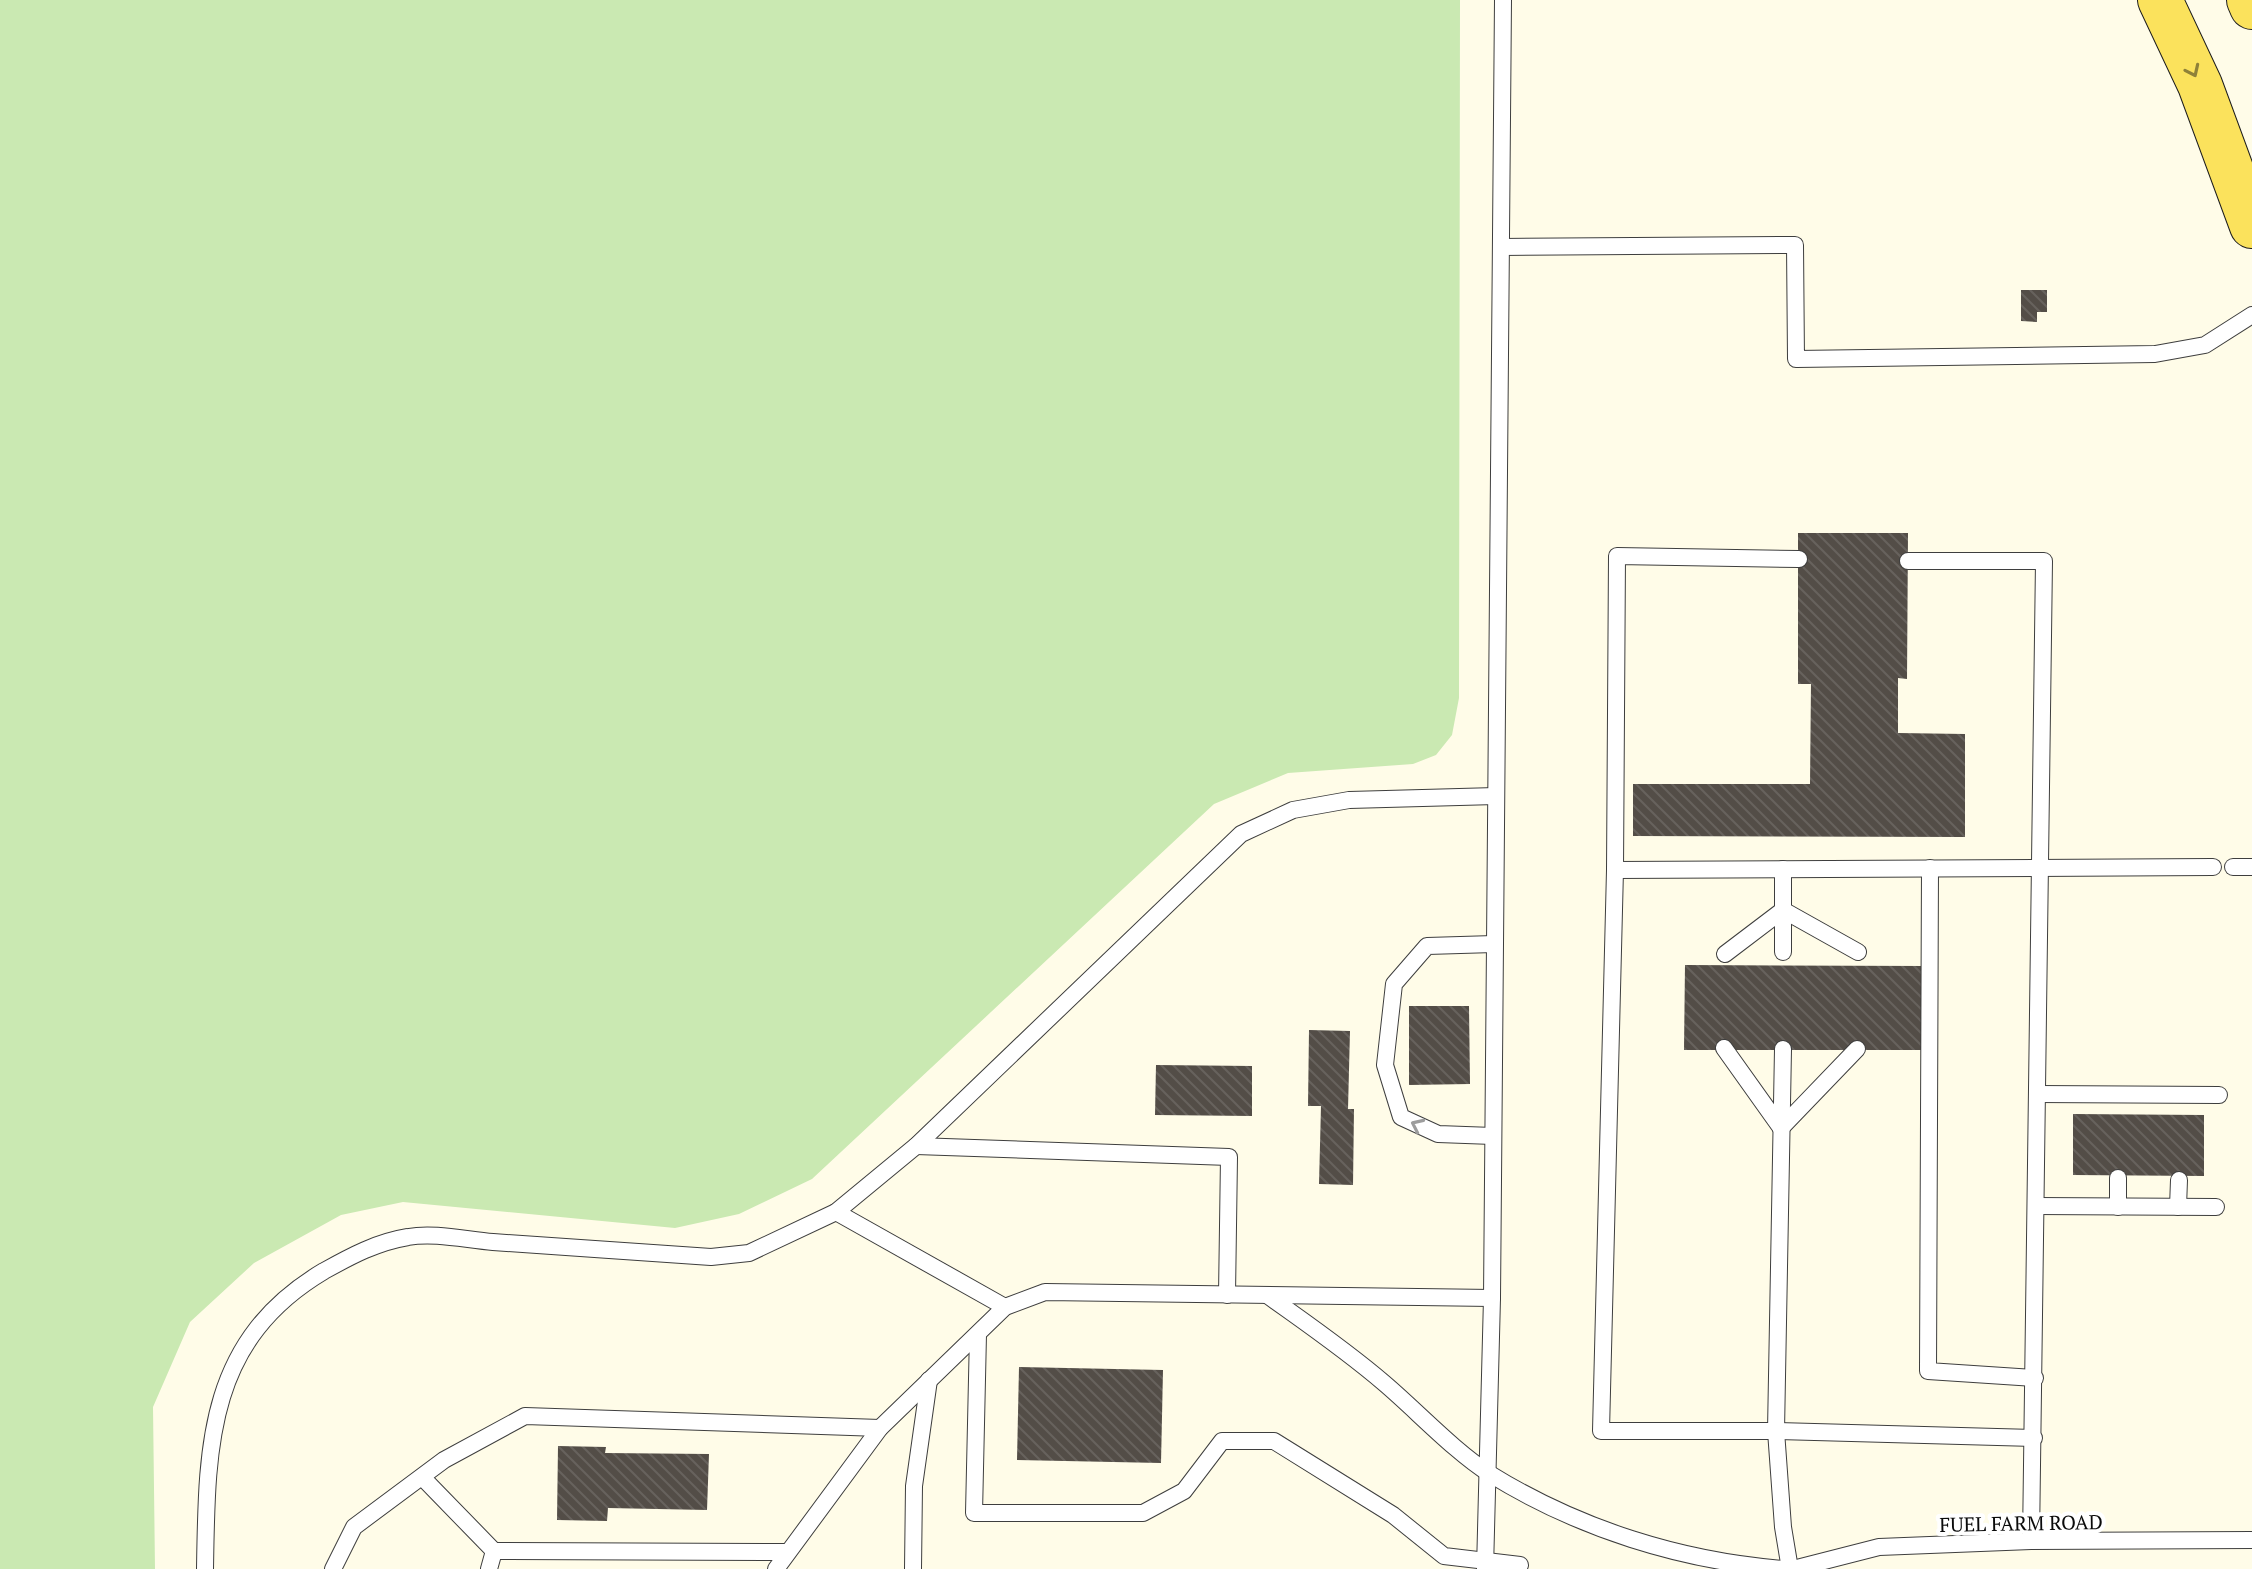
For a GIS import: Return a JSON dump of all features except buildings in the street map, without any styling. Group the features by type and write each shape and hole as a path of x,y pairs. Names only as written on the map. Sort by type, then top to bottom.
{"main road":[{"path":"2160,0 2200,85 2252,226"},
{"path":"2249,0 2252,7"}],"lane":[{"path":"1486,1564 1492,1298 1503,0"},
{"path":"1501,247 1795,245 1796,359 2155,354 2205,345 2252,315"},
{"path":"1799,559 1617,556 1615,870 1601,1431 1776,1431 2034,1438"},
{"path":"1908,561 2044,561 2031,1541"},
{"path":"205,1569 206,1474 212,1431 224,1384 248,1338 273,1310 305,1283 358,1251 410,1236 711,1257 749,1253 836,1212 916,1146 1241,834 1293,810 1349,800 1496,796"},
{"path":"1615,870 2213,867"},
{"path":"2233,867 2252,867"},
{"path":"1930,868 1928,1371 2035,1378"},
{"path":"1783,869 1783,952"},
{"path":"1783,910 1858,952"},
{"path":"1725,954 1783,910"},
{"path":"1493,1136 1438,1134 1401,1117 1385,1065 1394,984 1427,946 1494,944"},
{"path":"1724,1048 1781,1128"},
{"path":"1783,1049 1776,1431 1792,1569"},
{"path":"1781,1128 1857,1049"},
{"path":"2037,1094 2118,1101 2180,1102 2219,1095"},
{"path":"916,1146 1229,1157 1227,1295"},
{"path":"2118,1178 2118,1207"},
{"path":"2178,1207 2179,1180"},
{"path":"2036,1206 2216,1207"},
{"path":"836,1212 1005,1307"},
{"path":"776,1569 880,1428 1005,1307 1045,1292 1492,1298"},
{"path":"1267,1295 1364,1365 1489,1473 1574,1516 1649,1545 1720,1564 1784,1569"},
{"path":"978,1334 974,1513 1143,1513 1184,1491 1222,1441 1274,1441 1343,1481 1444,1556 1486,1564 1520,1565"},
{"path":"913,1569 914,1486 929,1380"},
{"path":"333,1569 354,1527 444,1460 525,1416 880,1428"},
{"path":"422,1477 494,1551 787,1552"},
{"name":"FUEL FARM ROAD","path":"1792,1569 1879,1547 2031,1541 2252,1540"},
{"path":"489,1569 494,1551"}],"green space":[{"path":"0,0 1460,0 1459,698 1452,735 1436,755 1413,764 1288,773 1214,804 812,1179 739,1214 675,1228 403,1202 341,1215 254,1263 190,1322 153,1407 155,1569 0,1569"}]}
